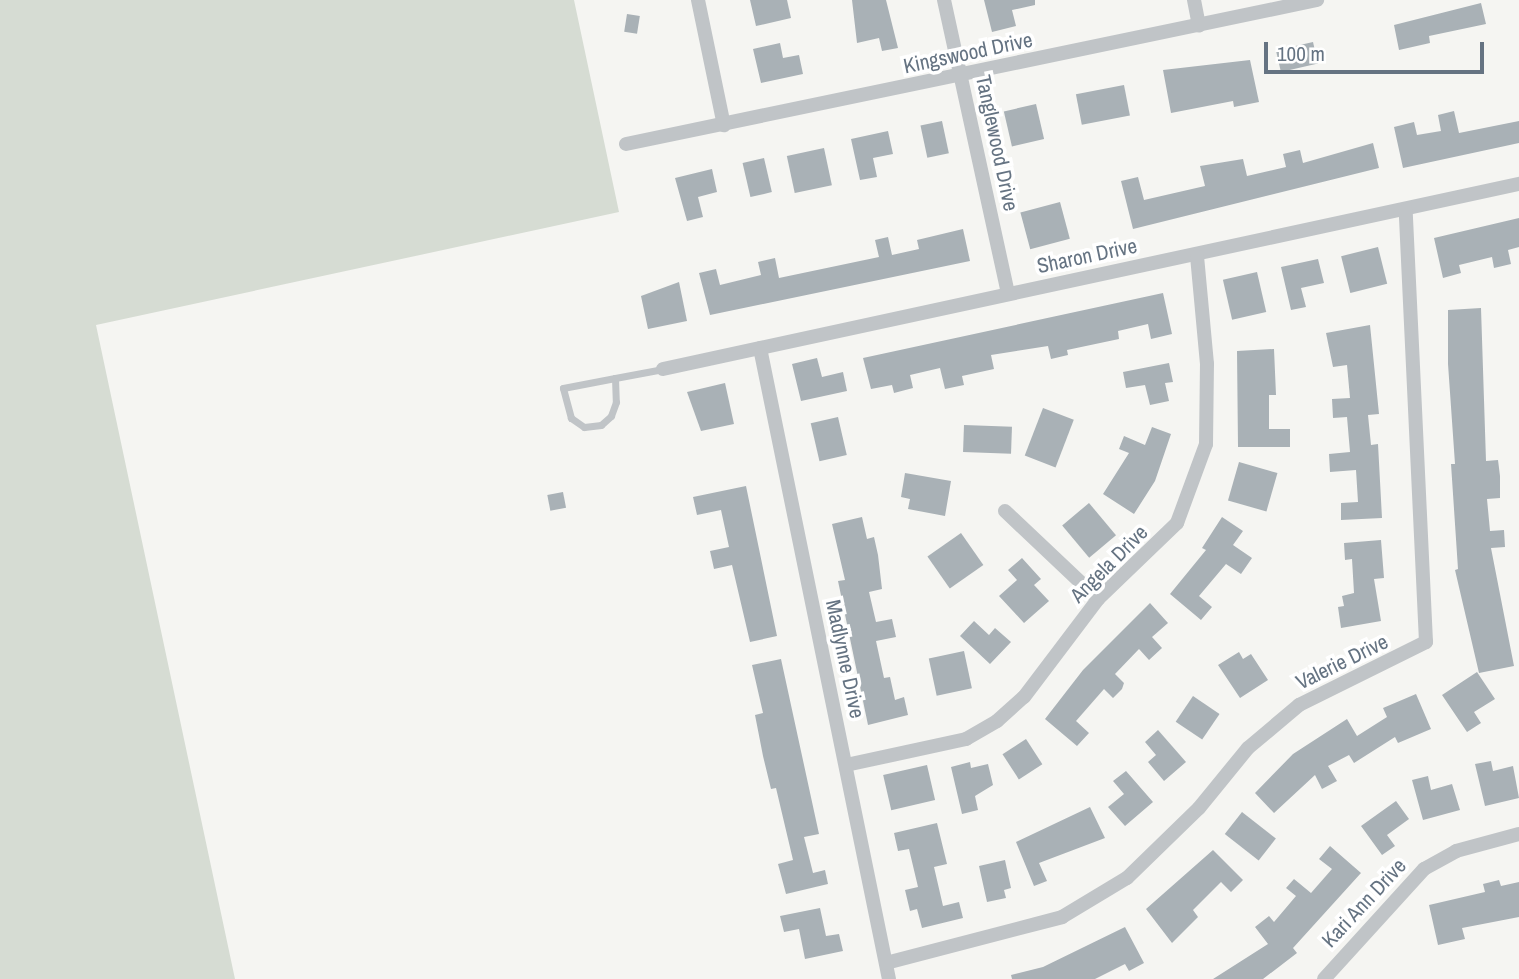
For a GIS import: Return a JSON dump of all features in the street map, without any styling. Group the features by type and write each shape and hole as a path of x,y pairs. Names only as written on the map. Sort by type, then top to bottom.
{"street":[{"path":"698,0 724,125"},
{"name":"Tanglewood Drive","path":"944,0 1008,294"},
{"path":"1194,0 1199,26"},
{"name":"Kingswood Drive","path":"626,144 1317,0"},
{"name":"Sharon Drive","path":"663,369 1197,256 1519,184"},
{"name":"Valerie Drive","path":"886,963 1062,917 1127,878 1199,808 1248,748 1299,705 1426,642 1406,210"},
{"name":"Angela Drive","path":"846,765 966,739 997,721 1024,697 1098,599 1177,523 1206,444 1207,364 1197,256"},
{"name":"Madlynne Drive","path":"760,348 890,979"},
{"path":"1005,511 1098,599"},
{"name":"Kari Ann Drive","path":"1324,979 1424,869 1456,851 1519,834"}],"lane":[{"path":"615,378 616,402 611,416 601,425 584,427 571,418 563,388 615,378 663,369"}],"shaded area":[{"path":"0,0 574,0 619,212 96,325 235,979 0,979"}],"building":[{"path":"750,0 787,0 791,18 756,26"},
{"path":"852,0 886,0 898,48 882,51 879,38 857,43"},
{"path":"984,0 1035,0 1035,5 1012,10 1016,26 992,32"},
{"path":"1481,3 1486,24 1429,36 1430,43 1399,50 1394,25"},
{"path":"627,14 640,16 637,34 624,32"},
{"path":"1313,42 1318,63 1281,72 1276,51"},
{"path":"780,43 783,58 799,55 803,74 761,83 753,49"},
{"path":"1250,60 1259,102 1234,107 1233,101 1171,113 1163,70"},
{"path":"1124,85 1130,115 1082,125 1076,94"},
{"path":"1036,104 1044,139 1012,147 1004,111"},
{"path":"1454,111 1459,133 1519,121 1519,143 1403,168 1394,127 1414,122 1417,135 1441,131 1438,115"},
{"path":"942,121 949,153 927,158 920,126"},
{"path":"888,131 893,154 873,158 877,177 860,180 851,139"},
{"path":"1373,143 1379,168 1133,229 1121,181 1138,177 1144,200 1205,186 1200,166 1243,159 1247,176 1286,167 1283,154 1300,150 1303,163"},
{"path":"824,148 832,185 795,193 787,156"},
{"path":"764,158 772,192 750,197 743,163"},
{"path":"712,169 717,192 698,197 703,217 687,221 675,178"},
{"path":"1060,202 1070,239 1030,249 1020,213"},
{"path":"1519,218 1519,247 1508,250 1511,264 1494,268 1492,257 1459,265 1461,273 1443,278 1434,238"},
{"path":"963,229 970,261 710,315 699,273 716,269 720,285 761,275 758,262 775,258 779,278 879,257 875,240 888,237 892,255 919,249 917,240"},
{"path":"1378,247 1387,284 1350,293 1341,256"},
{"path":"1318,259 1324,283 1301,288 1306,307 1291,310 1281,267"},
{"path":"1257,272 1266,312 1232,320 1223,280"},
{"path":"679,282 687,321 648,329 641,296"},
{"path":"1163,293 1172,334 1151,339 1148,324 1118,331 1119,339 1067,350 1068,355 1051,359 1048,346 991,355 994,369 962,376 964,385 945,389 940,368 910,375 913,388 894,393 892,385 871,389 863,358"},
{"path":"1481,308 1486,461 1498,460 1500,476 1500,498 1487,499 1490,531 1504,530 1505,547 1491,548 1514,666 1479,673 1455,570 1458,569 1451,464 1455,464 1448,364 1448,310"},
{"path":"1370,325 1379,414 1368,415 1371,445 1378,444 1382,518 1341,520 1341,503 1358,502 1356,470 1330,472 1329,454 1350,452 1347,417 1333,418 1332,399 1350,398 1347,365 1333,367 1326,333"},
{"path":"1274,349 1276,395 1269,395 1269,429 1290,429 1290,447 1238,447 1237,351"},
{"path":"817,358 822,377 843,372 847,391 801,401 792,364"},
{"path":"1169,363 1173,382 1165,383 1169,401 1150,405 1145,385 1126,388 1123,372"},
{"path":"725,383 734,424 701,431 687,392"},
{"path":"1043,408 1074,420 1056,467 1025,456"},
{"path":"838,417 847,455 819,461 811,423"},
{"path":"964,425 1012,427 1011,454 963,452"},
{"path":"1152,427 1171,434 1155,481 1134,514 1103,494 1129,453 1119,449 1124,436 1145,445"},
{"path":"1239,462 1277,473 1266,511 1228,500"},
{"path":"905,473 951,481 945,516 908,509 910,499 901,497"},
{"path":"746,486 777,636 750,642 732,565 714,569 710,551 729,547 721,510 697,515 693,497"},
{"path":"563,492 566,508 550,511 547,495"},
{"path":"1089,503 1116,535 1089,558 1062,525"},
{"path":"862,517 867,539 874,537 878,555 882,589 869,592 876,622 892,619 896,637 876,641 884,678 890,677 895,700 904,697 908,715 868,725 838,581 845,580 832,524"},
{"path":"1222,517 1243,531 1233,545 1252,558 1241,574 1226,564 1199,596 1212,607 1201,620 1170,594 1206,550 1202,548"},
{"path":"961,533 983,565 950,588 927,557"},
{"path":"1381,540 1384,578 1374,579 1381,621 1341,628 1338,607 1344,606 1342,596 1354,593 1352,559 1345,560 1344,543"},
{"path":"1022,558 1041,579 1034,585 1049,601 1024,623 999,596 1017,580 1008,570"},
{"path":"1150,603 1168,623 1152,637 1162,648 1149,660 1139,649 1115,674 1124,683 1122,689 1113,698 1104,689 1076,721 1089,733 1077,746 1045,719 1083,670"},
{"path":"974,621 989,635 995,628 1011,642 990,664 960,636"},
{"path":"964,651 972,688 937,696 929,658"},
{"path":"1239,652 1243,659 1251,654 1268,680 1240,698 1218,665"},
{"path":"781,659 819,834 804,837 813,873 825,870 828,884 786,894 778,864 793,860 776,788 771,789 763,756 755,715 763,713 752,665"},
{"path":"1477,672 1495,699 1474,712 1481,723 1467,732 1442,695"},
{"path":"1416,694 1431,729 1398,743 1395,737 1354,763 1349,755 1328,766 1337,781 1322,789 1315,775 1274,813 1255,793 1293,754 1347,719 1357,736 1387,717 1383,708"},
{"path":"1193,696 1220,714 1202,740 1176,722"},
{"path":"1158,730 1186,762 1164,781 1148,762 1156,755 1145,742"},
{"path":"1026,739 1042,764 1019,779 1003,754"},
{"path":"1491,761 1493,771 1513,766 1519,798 1485,806 1475,764"},
{"path":"970,762 971,768 988,764 993,785 975,796 978,810 962,814 951,767"},
{"path":"927,765 935,800 891,810 883,775"},
{"path":"1126,771 1153,802 1125,826 1108,807 1124,794 1113,781"},
{"path":"1428,776 1431,790 1452,784 1460,810 1423,820 1412,780"},
{"path":"1396,801 1409,819 1387,835 1395,846 1382,855 1361,826"},
{"path":"1090,807 1105,838 1039,863 1047,881 1034,886 1016,842"},
{"path":"1242,812 1276,838 1259,861 1225,834"},
{"path":"937,823 947,864 934,867 943,906 959,902 963,918 922,928 917,909 910,911 905,890 918,887 909,849 898,851 894,833"},
{"path":"1330,846 1361,873 1293,948 1297,953 1263,979 1213,979 1268,944 1255,927 1269,916 1274,922 1296,896 1286,888 1294,879 1311,893 1332,869 1319,859"},
{"path":"1213,850 1243,880 1231,892 1221,882 1193,910 1198,917 1172,943 1146,909"},
{"path":"1005,860 1011,888 1004,890 1006,898 987,902 979,866"},
{"path":"1499,880 1501,886 1519,882 1519,917 1462,928 1465,939 1438,945 1429,905 1485,892 1483,884"},
{"path":"820,908 826,936 839,934 843,951 805,959 799,929 784,932 780,916"},
{"path":"1125,927 1144,963 1129,971 1125,964 1095,979 1012,979 1011,975 1043,967"}]}
